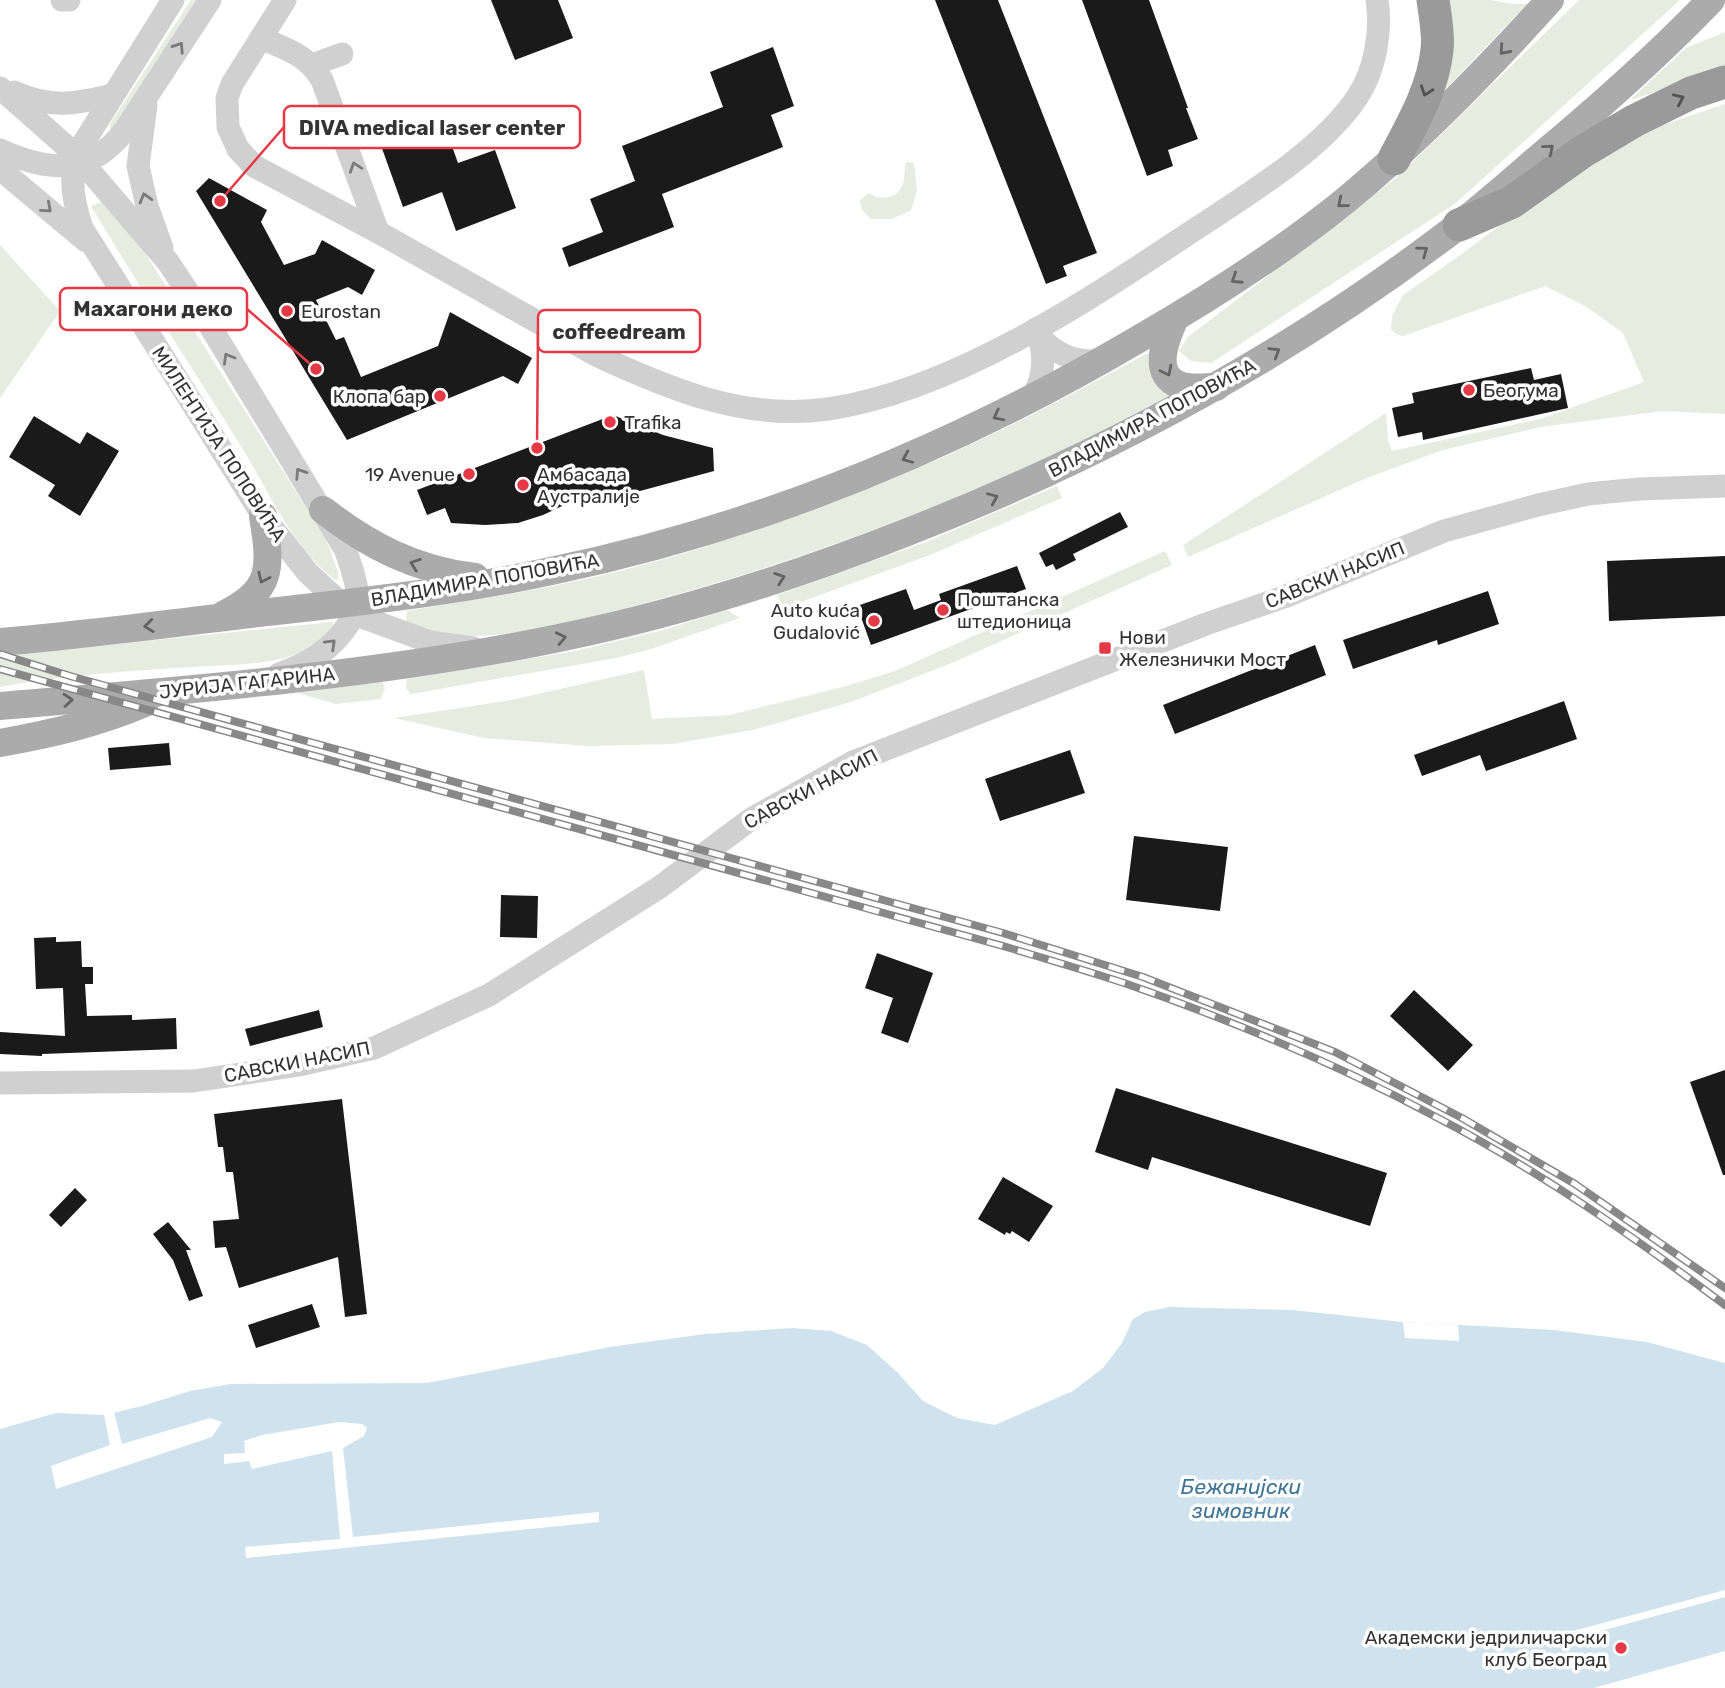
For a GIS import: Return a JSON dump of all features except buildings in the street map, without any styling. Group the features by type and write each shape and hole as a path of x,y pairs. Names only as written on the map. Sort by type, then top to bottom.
{"highway":[{"path":"1394,159 1416,118 1434,68 1437,39 1433,0"},
{"path":"1459,225 1511,202 1582,152 1634,121 1691,93 1725,82"}],"main road":[{"name":"ВЛАДИМИРА ПОПОВИЋА","path":"351,607 505,580 659,545 789,504 943,443 1031,399 1175,318 1307,231 1442,115 1550,0"},
{"name":"ВЛАДИМИРА ПОПОВИЋА","path":"494,650 611,627 761,585 962,511 1129,435 1216,387 1326,319 1459,225 1608,100 1711,0"},
{"path":"1175,318 1162,349 1166,375 1173,382 1185,387 1216,387"},
{"path":"323,510 376,547 418,565 462,575 505,580"},
{"path":"216,618 244,603 256,592 267,575 268,553 263,516"},
{"path":"0,642 216,618 351,607"},
{"name":"ЈУРИЈА ГАГАРИНА","path":"0,706 253,684 494,650"},
{"path":"0,743 70,729 121,713 166,692"}],"street":[{"path":"62,0 69,0"},
{"path":"78,161 113,95 173,0"},
{"path":"0,150 43,165 78,161 113,145 210,0"},
{"path":"285,0 232,83 227,98 227,121 233,139 254,166 607,360 682,392 713,402 761,410 826,409 865,403 941,376 1037,332 1252,193 1323,137 1356,99 1371,70 1378,24 1377,0"},
{"path":"261,38 299,55 312,65 322,80 377,232"},
{"path":"312,65 342,54"},
{"path":"0,87 21,96 66,105 113,95"},
{"path":"0,87 78,161 168,262 204,316 345,548 352,569 351,607 336,640 319,655 295,668 253,684"},
{"path":"148,95 138,166 147,206 168,262"},
{"name":"МИЛЕНТИЈА ПОПОВИЋА","path":"78,161 73,184 77,214 94,249 263,516 308,572 351,607 397,632 430,642 494,650"},
{"path":"0,169 94,249"},
{"path":"1037,332 1050,348 1062,356 1082,361 1102,361"},
{"path":"1031,399 1042,376 1044,358 1037,332"},
{"name":"САВСКИ НАСИП","path":"0,1083 194,1081 299,1066 374,1048 489,995 660,887 751,819 853,762 1206,624 1284,597 1444,531 1588,494 1725,486"}],"shaded area":[{"path":"191,0 202,0 112,130 110,129 110,124"},
{"path":"1443,0 1490,0 1527,4 1437,98"},
{"path":"1579,0 1680,0 1456,203 1211,363 1191,361 1179,351 1188,337 1396,178"},
{"path":"1725,32 1725,70 1630,100 1686,48"},
{"path":"1725,104 1725,414 1662,411 1541,427 1443,450 1369,477 1188,557 1183,545 1386,413 1388,441 1392,451 1540,419 1644,382 1623,333 1587,307 1545,286 1403,336 1391,329 1392,316 1403,295 1551,187 1642,132"},
{"path":"906,162 914,163 917,190 911,210 892,219 871,219 862,210 860,200 869,193 880,198 896,194 904,179"},
{"path":"105,200 140,245 326,539 338,579 335,580 320,567 294,535 91,206"},
{"path":"0,245 60,311 0,398"},
{"path":"1150,354 1174,395 1049,457 855,537 723,581 535,629 486,636 456,636 406,625 407,611 551,586 628,569 714,544 798,514 963,448"},
{"path":"1057,486 1062,498 930,555 784,608 777,595 926,542"},
{"path":"1165,551 1172,565 952,663 851,702 753,730 672,744 588,746 484,738 394,718 511,700 644,670 652,719 730,715 895,671"},
{"path":"727,610 740,618 651,649 616,658 411,694 406,688 407,679 575,651 663,630"},
{"path":"332,622 334,625 308,649 271,661 95,674 0,687 0,656"},
{"path":"382,682 385,688 381,699 336,704 297,693"}],"water":[{"name":"Бежанијски зимовник","path":"1170,1307 1292,1310 1403,1322 1554,1330 1647,1342 1725,1363 1725,1651 1594,1688 0,1688 0,1429 56,1413 104,1415 190,1391 231,1384 427,1383 610,1347 705,1334 792,1328 831,1331 867,1345 897,1372 923,1401 957,1418 995,1425 1073,1391 1103,1368 1122,1343 1133,1319 1145,1312"}],"pier":[{"path":"1403,1322 1458,1325 1459,1341 1405,1338"},
{"path":"114,1412 122,1444 210,1418 222,1422 212,1437 56,1489 51,1466 110,1445 104,1415"},
{"path":"339,1422 362,1424 367,1428 364,1436 343,1448 353,1537 599,1512 599,1522 246,1558 245,1547 340,1539 332,1451 252,1469 249,1461 224,1464 224,1454 245,1453 244,1441 262,1435"},
{"path":"1725,1590 1725,1597 1553,1644 1551,1637"}],"railway":[{"path":"0,654 70,676 1003,933 1143,977 1335,1052 1462,1118 1575,1184 1725,1288"},
{"path":"0,669 1003,946 1164,997 1322,1061 1474,1137 1584,1205 1725,1305"}],"place":[{"name":"DIVA medical laser center","path":"220,201"},
{"name":"Eurostan","path":"287,311"},
{"name":"Махагони деко","path":"316,369"},
{"name":"Беогума","path":"1469,390"},
{"name":"Клопа бар","path":"440,396"},
{"name":"Trafika","path":"610,422"},
{"name":"coffeedream","path":"537,448"},
{"name":"19 Avenue","path":"469,474"},
{"name":"Амбасада Аустралије","path":"523,485"},
{"name":"Поштанска штедионица","path":"943,610"},
{"name":"Auto kuća Gudalović","path":"874,621"},
{"name":"Нови Железнички Мост","path":"1105,648"},
{"name":"Академски једриличарски клуб Београд","path":"1621,1648"}]}
